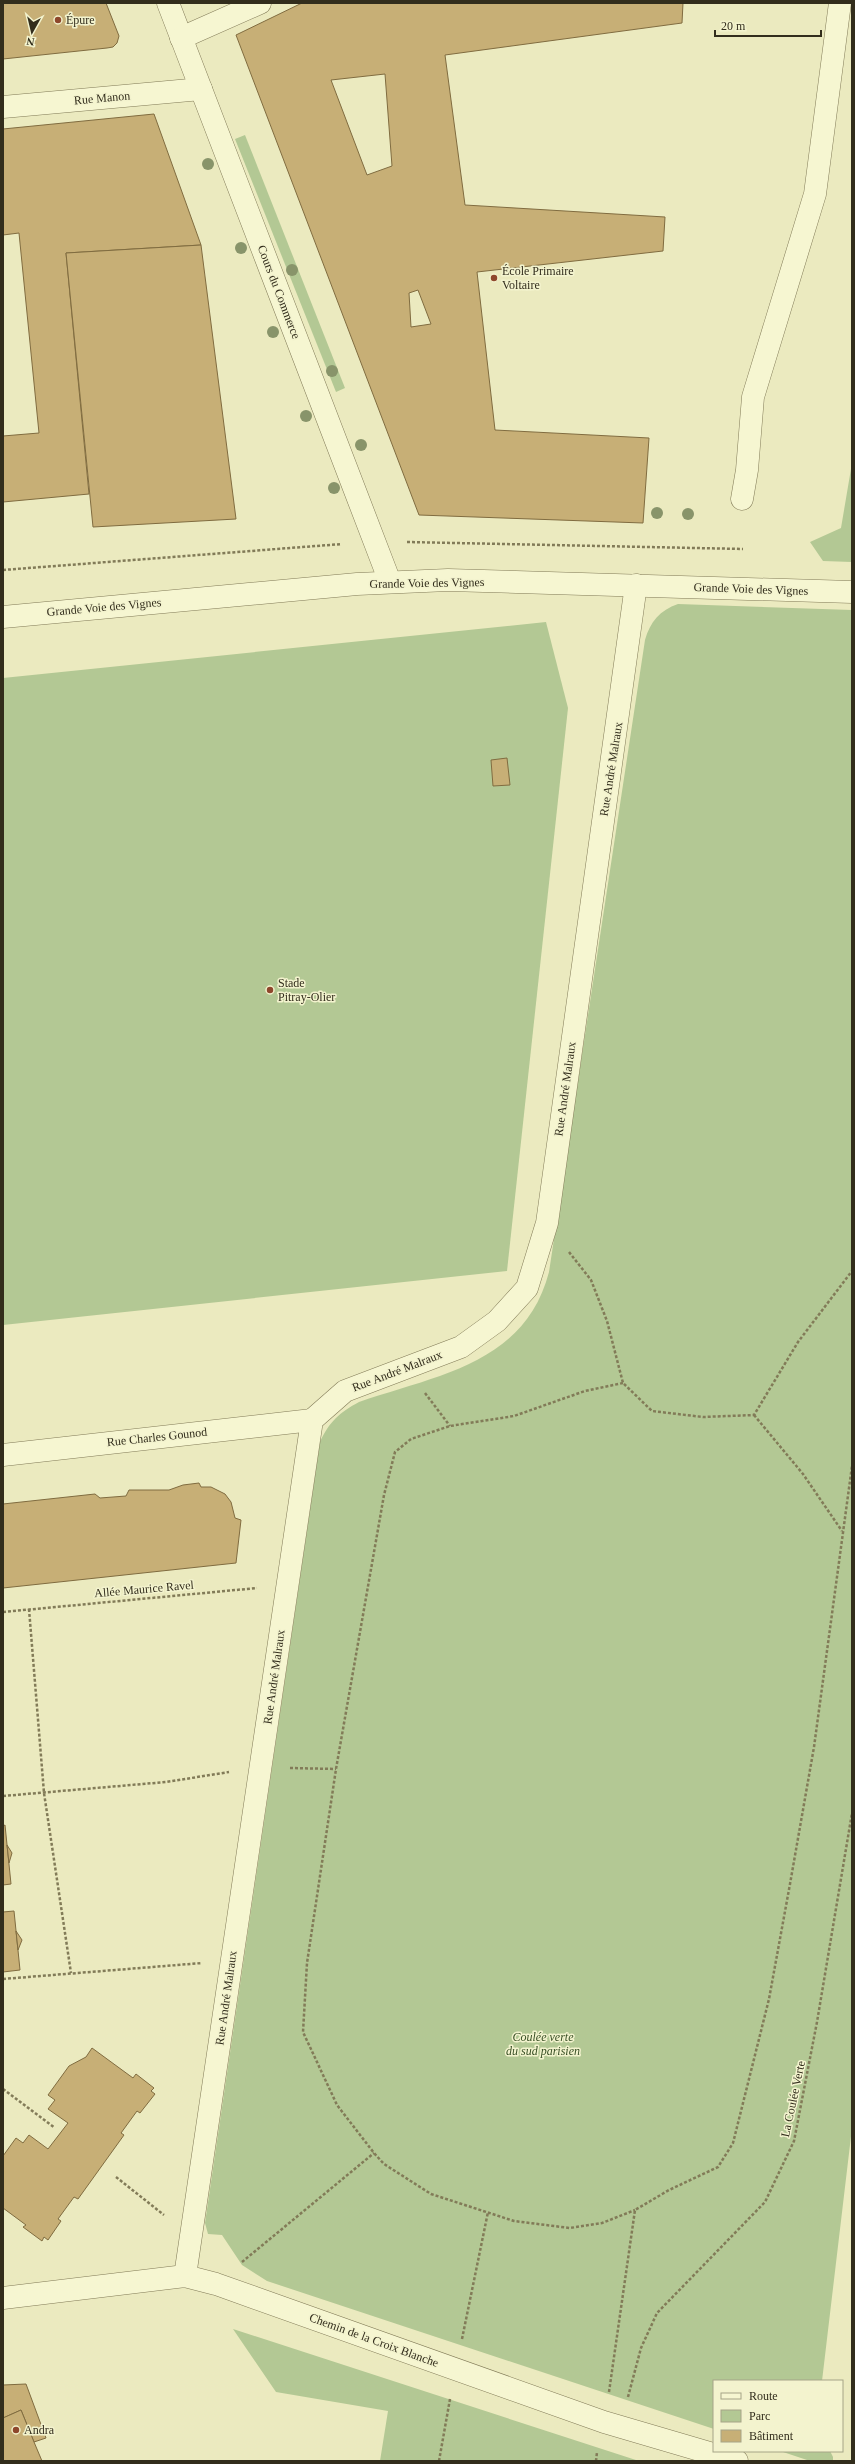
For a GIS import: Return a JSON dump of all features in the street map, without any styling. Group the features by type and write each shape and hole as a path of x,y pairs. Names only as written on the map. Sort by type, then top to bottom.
{"street":[{"name":"Cours du Commerce","path":"168,3 390,582"},
{"path":"181,38 260,3"},
{"path":"742,498 747,470 753,397 815,194 840,3"},
{"name":"Rue Manon","path":"3,106 201,89"},
{"name":"Grande Voie des Vignes","path":"3,617 390,582 448,580 852,592"},
{"name":"Rue André Malraux","path":"185,2276 312,1420 346,1391 461,1347 498,1321 527,1288 547,1223 636,585"},
{"name":"Rue Charles Gounod","path":"3,1455 312,1420"},
{"name":"Chemin de la Croix Blanche","path":"3,2298 185,2276 216,2284 604,2422 738,2461"}],"path":[{"path":"3,570 375,542 743,549"},
{"path":"547,1223 591,1280 607,1321 623,1383 652,1411 703,1417 754,1415"},
{"path":"754,1415 798,1342 852,1271"},
{"path":"406,1368 450,1426"},
{"path":"623,1383 584,1391 514,1416 450,1426 411,1439 395,1452 384,1496 336,1769 306,1963 303,2032 337,2104 374,2153 384,2164 431,2194 514,2221 570,2228 602,2223 635,2210 669,2190 718,2167 733,2143 769,1999 790,1884 814,1747 852,1466"},
{"path":"754,1415 803,1474 842,1531"},
{"name":"Allée Maurice Ravel","path":"3,1612 287,1585"},
{"path":"29,1609 44,1793 71,1973"},
{"path":"3,1796 166,1782 261,1767 336,1769"},
{"name":"La Coulée Verte","path":"627,2401 641,2348 657,2313 765,2202 794,2141 818,2022 852,1813"},
{"path":"3,1979 232,1961"},
{"path":"3,2089 55,2128"},
{"path":"260,2247 374,2153"},
{"path":"116,2177 191,2236"},
{"path":"596,2461 604,2422 635,2210"},
{"path":"439,2461 455,2369 488,2212"}],"green space":[{"path":"245,135 345,388 336,392 235,139"},
{"path":"852,463 852,562 823,561 810,542 841,528"},
{"name":"Coulée verte du sud parisien","path":"678,604 852,610 852,2128 822,2380 713,2380 713,2429 267,2281 242,2265 222,2235 208,2234 205,2223 320,1442 331,1423 346,1410 359,1402 447,1373 474,1361 499,1346 520,1327 537,1303 549,1272 645,640 653,622 661,613"},
{"name":"Stade Pitray-Olier","path":"546,622 568,708 507,1271 3,1325 3,678"},
{"path":"233,2329 639,2461 380,2461 388,2411 276,2392"},
{"path":"783,2452 830,2452 833,2457 833,2461 810,2461"}],"building":[{"name":"Épure","path":"3,3 106,3 119,36 117,43 113,47 107,48 3,59"},
{"path":"302,3 683,3 682,23 445,55 465,205 665,217 663,251 477,272 495,430 649,438 643,523 419,515 236,35","holes":["385,74 392,166 367,175 331,80","418,290 431,324 411,327 409,293"]},
{"path":"154,114 201,245 66,253 89,494 3,502 3,436 39,433 19,233 3,235 3,129"},
{"path":"201,245 236,519 93,527 66,253"},
{"path":"507,758 510,785 493,786 491,760"},
{"path":"199,1483 201,1487 211,1487 225,1494 231,1502 235,1518 241,1520 236,1563 3,1588 3,1504 95,1494 100,1498 126,1496 129,1490 169,1490 183,1485"},
{"path":"5,1825 11,1884 3,1885 3,1826"},
{"path":"7,1845 12,1853 9,1863"},
{"path":"14,1911 20,1970 3,1972 3,1912"},
{"path":"16,1931 22,1940 18,1950"},
{"path":"92,2048 133,2078 136,2074 154,2088 151,2091 155,2094 140,2113 137,2111 121,2133 124,2135 78,2199 74,2197 58,2219 61,2221 48,2240 44,2237 42,2241 23,2227 26,2225 3,2208 3,2156 16,2138 23,2143 29,2135 48,2149 68,2123 48,2109 55,2100 48,2095 69,2066 86,2057"},
{"path":"26,2384 46,2438 34,2442 21,2410 3,2418 3,2385"},
{"name":"Andra","path":"21,2410 42,2461 3,2461 3,2418"}],"place":[{"name":"Épure","path":"58,20"},
{"name":"École Primaire Voltaire","path":"494,278"},
{"name":"Stade Pitray-Olier","path":"270,990"},
{"name":"Andra","path":"16,2430"}]}
